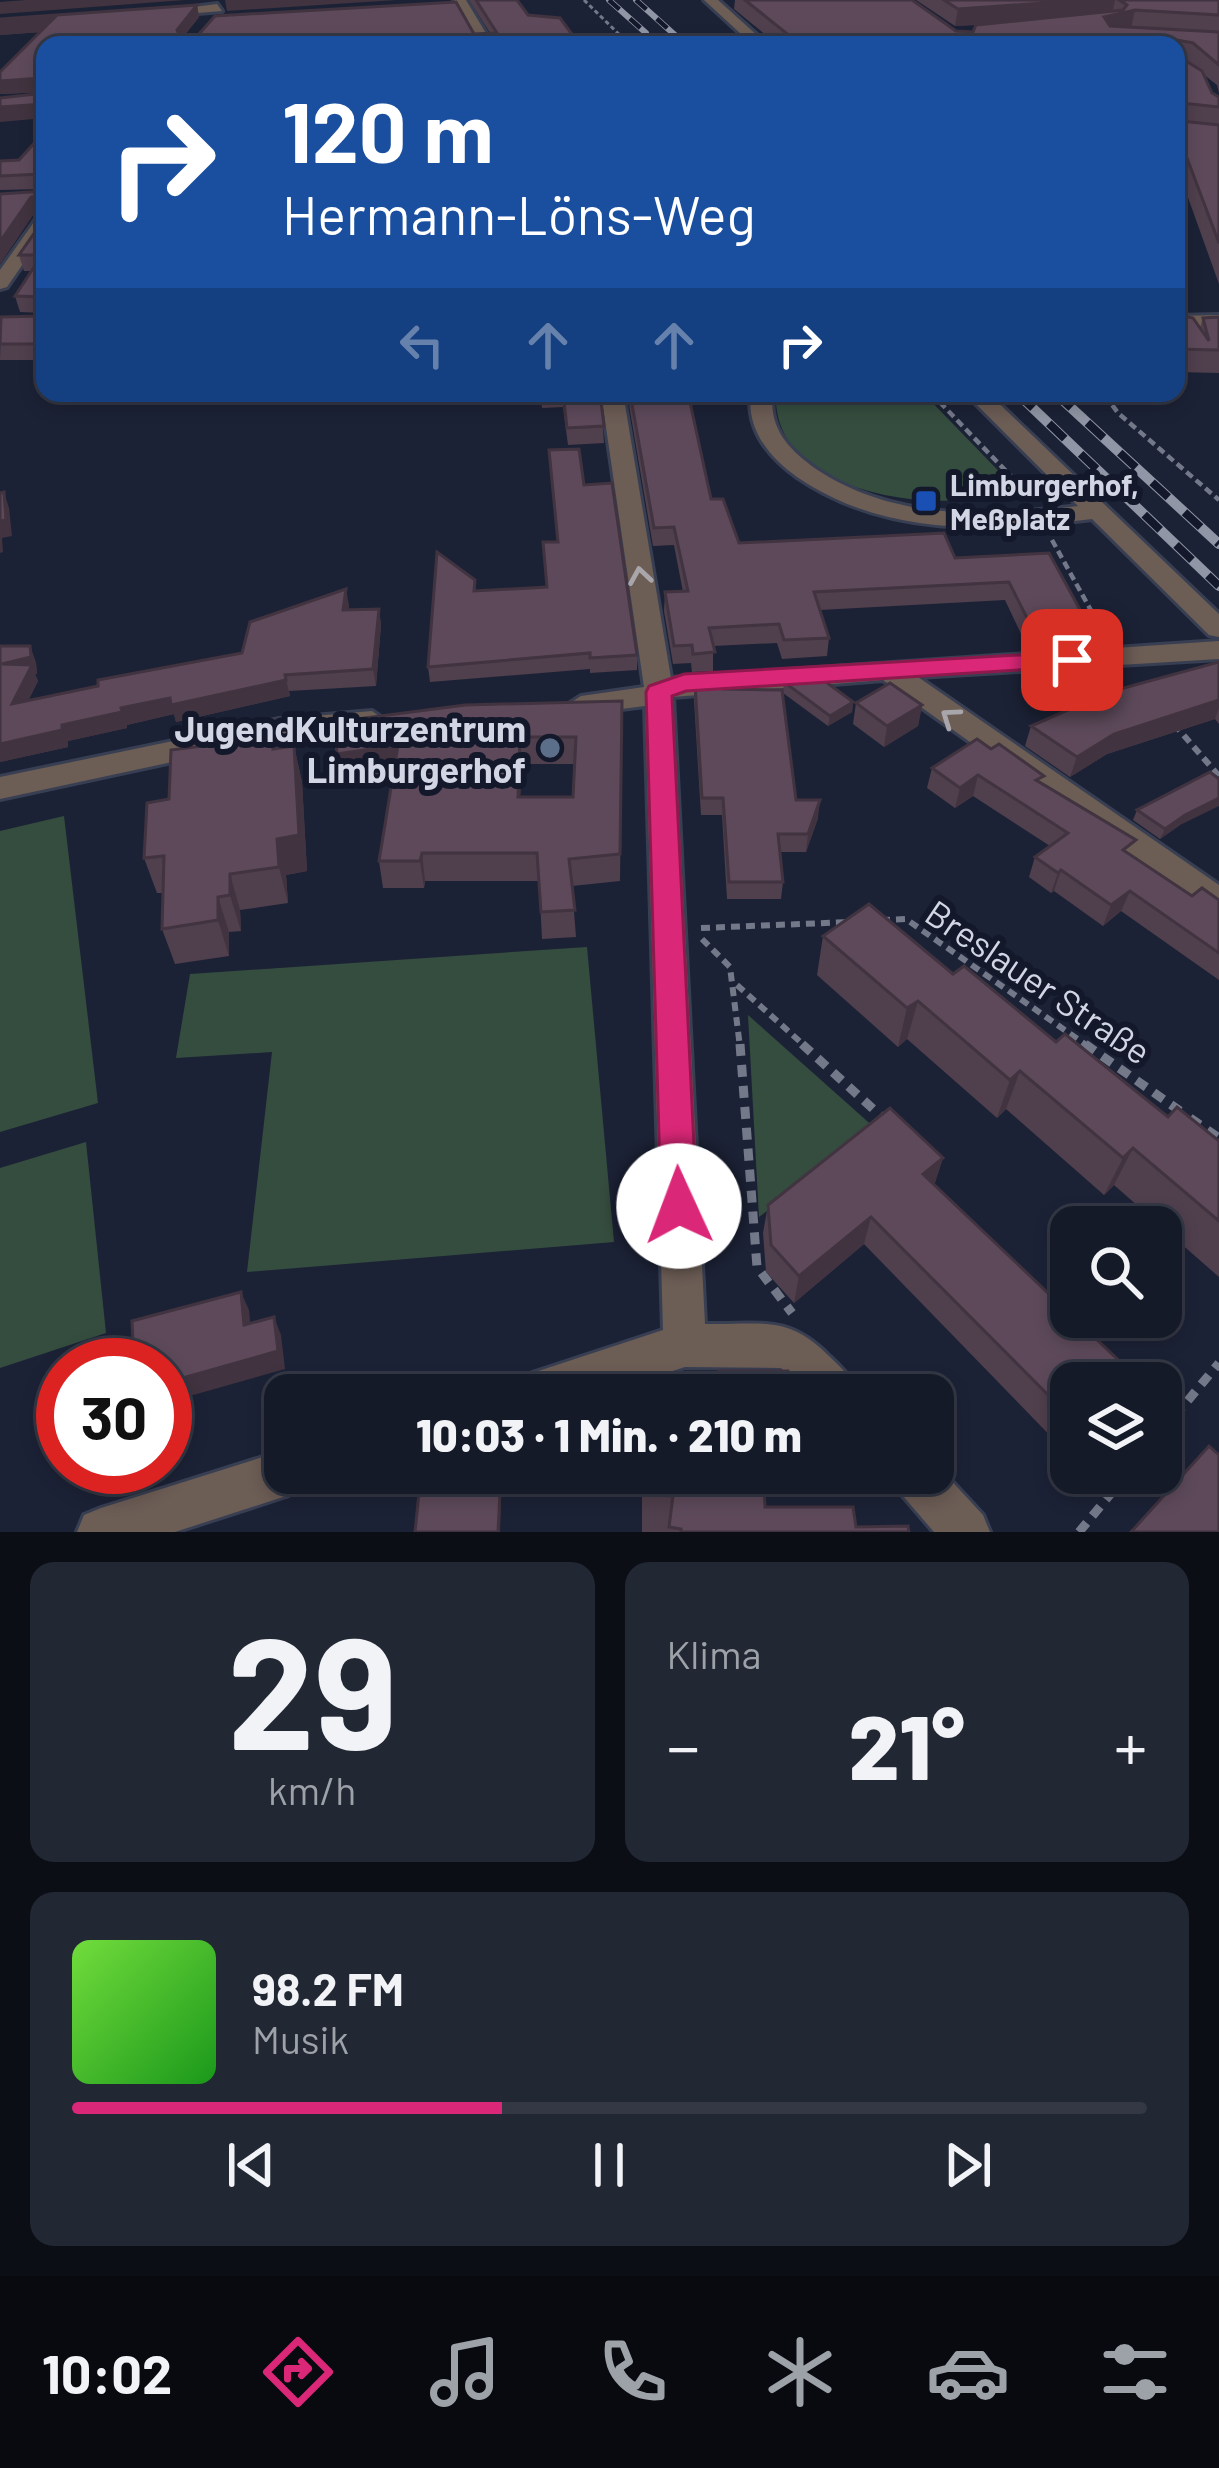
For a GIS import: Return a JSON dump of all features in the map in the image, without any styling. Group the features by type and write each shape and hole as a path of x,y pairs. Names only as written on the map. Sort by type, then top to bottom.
{"street":[{"path":"710,0 751,36"},
{"path":"440,8 461,3 481,36"},
{"path":"152,12 214,15"},
{"path":"0,283 36,232"},
{"path":"1185,322 1219,321"},
{"path":"613,402 658,692 685,1346"},
{"path":"762,402 761,418 770,439 807,475 837,492 909,516 978,522 1096,511"},
{"path":"985,402 1219,629"},
{"path":"561,706 631,701 684,683 1219,650"},
{"path":"890,671 1219,902"},
{"path":"0,788 279,729 396,719"},
{"path":"596,1374 685,1346 790,1347 816,1374"},
{"path":"101,1532 264,1480"},
{"path":"932,1494 966,1532"}],"path":[{"path":"584,0 621,36"},
{"path":"940,402 1070,538 1052,539 1117,658"},
{"path":"1110,402 1219,500"},
{"path":"1161,709 1219,776"},
{"name":"Breslauer Straße","path":"735,983 730,967 691,928 906,919 1219,1138"},
{"path":"735,983 892,1126"},
{"path":"735,983 757,1267 793,1309 790,1347"},
{"path":"1182,1408 1219,1364"},
{"path":"1079,1532 1111,1494"}],"green space":[{"path":"778,402 932,402 1016,489 947,501 867,490 830,476 801,456 782,428"},
{"path":"64,816 98,1103 0,1132 0,831"},
{"path":"587,947 614,1242 247,1272 272,1052 176,1058 190,974"},
{"path":"748,1015 876,1129 759,1217"},
{"path":"86,1142 106,1333 91,1338 36,1338 36,1356 0,1368 0,1168"}],"building":[{"path":"476,0 517,0 528,15 560,18 573,36 189,36 198,35 215,16 456,2 474,34 497,33"},
{"path":"745,0 912,0 956,31 973,32 976,25 1123,10 1127,5 1119,0 1219,0 1219,15 1135,10 1104,17 1110,26 1219,32 1219,65 1185,42 1185,36 790,36"},
{"path":"944,0 1085,0 958,9"},
{"path":"197,5 177,30 180,36 36,36 54,18 0,19"},
{"path":"36,36 36,78 0,81 0,72"},
{"path":"1185,60 1202,71 1212,93 1219,97 1219,107 1185,103"},
{"path":"36,94 36,105 0,107 0,98"},
{"path":"1185,121 1219,125 1219,243 1185,153"},
{"path":"36,141 36,174 0,176 0,161 19,160"},
{"path":"36,192 0,242 0,194"},
{"path":"36,231 36,255 19,255"},
{"path":"36,264 36,297 15,296"},
{"path":"36,316 36,344 0,344 1,317"},
{"path":"1185,316 1193,318 1209,341 1203,318 1219,317 1219,350 1185,349"},
{"path":"564,402 601,402 604,426 567,428"},
{"path":"632,402 690,402 711,499 723,499 739,543 944,533 955,558 1049,553 1084,617 1028,620 1009,582 814,592 829,638 784,640 779,624 709,628 715,652 693,654 692,645 674,646 665,592 688,591 674,527 654,528"},
{"path":"579,449 584,485 612,483 637,655 590,658 590,653 428,667 437,552 475,580 474,591 547,587 543,542 558,542 549,450"},
{"path":"4,492 6,520 0,521 0,493"},
{"path":"346,589 343,610 379,609 373,669 285,675 286,680 171,705 170,698 0,744 0,646 30,646 31,657 2,664 32,665 12,704 98,686 98,680 242,653 250,622"},
{"path":"1219,662 1219,700 1114,734 1077,757 1031,726 1109,692"},
{"path":"822,679 853,702 830,716 784,682"},
{"path":"721,680 723,689 782,690 796,800 820,800 808,834 778,834 783,882 729,882 723,798 702,798 695,683"},
{"path":"890,683 922,705 887,726 856,703"},
{"path":"622,701 620,854 569,859 575,910 541,912 537,853 422,853 420,861 379,861 398,745 337,754 334,722 465,705","holes":["520,737 576,737 573,797 518,797"]},
{"path":"273,720 273,749 294,746 299,835 277,839 279,867 230,874 230,895 218,897 218,920 162,929 164,856 144,858 147,803 169,799 171,750 210,745 210,736 226,733 226,726"},
{"path":"977,739 991,749 999,744 1044,776 1036,780 1136,840 1123,850 1192,896 1202,888 1219,900 1219,953 1130,891 1111,905 1061,870 1058,873 1035,857 1068,833 978,775 960,788 932,768"},
{"path":"1210,772 1219,779 1219,798 1165,829 1137,810"},
{"path":"869,904 953,974 964,966 1056,1042 1065,1034 1168,1117 1177,1107 1219,1141 1219,1221 1133,1148 1123,1158 1020,1071 1010,1080 918,1001 907,1008 823,936"},
{"path":"890,1108 943,1158 923,1174 1050,1295 1050,1338 1095,1338 1120,1362 1050,1362 1050,1397 871,1217 799,1276 771,1245 768,1205"},
{"path":"241,1292 244,1325 274,1317 278,1351 192,1375 192,1338 133,1338 132,1321"},
{"path":"719,1371 788,1374 719,1374"},
{"path":"1209,1446 1219,1455 1219,1532 1131,1532 1165,1494 1182,1494 1182,1476"},
{"path":"419,1494 500,1494 498,1532 415,1532"},
{"path":"645,1494 764,1494 765,1507 853,1507 856,1527 908,1526 909,1532 681,1532 669,1527 673,1496"}],"railway":[{"path":"609,0 646,33"},
{"path":"636,0 676,36"},
{"path":"1026,402 1219,586"},
{"path":"1065,402 1219,544"}],"place":[{"name":"Limburgerhof, Meßplatz","path":"926,501"},
{"name":"JugendKulturzentrum Limburgerhof","path":"550,748"}],"route":[{"path":"679,1206 658,692 684,683 1072,660"}]}
